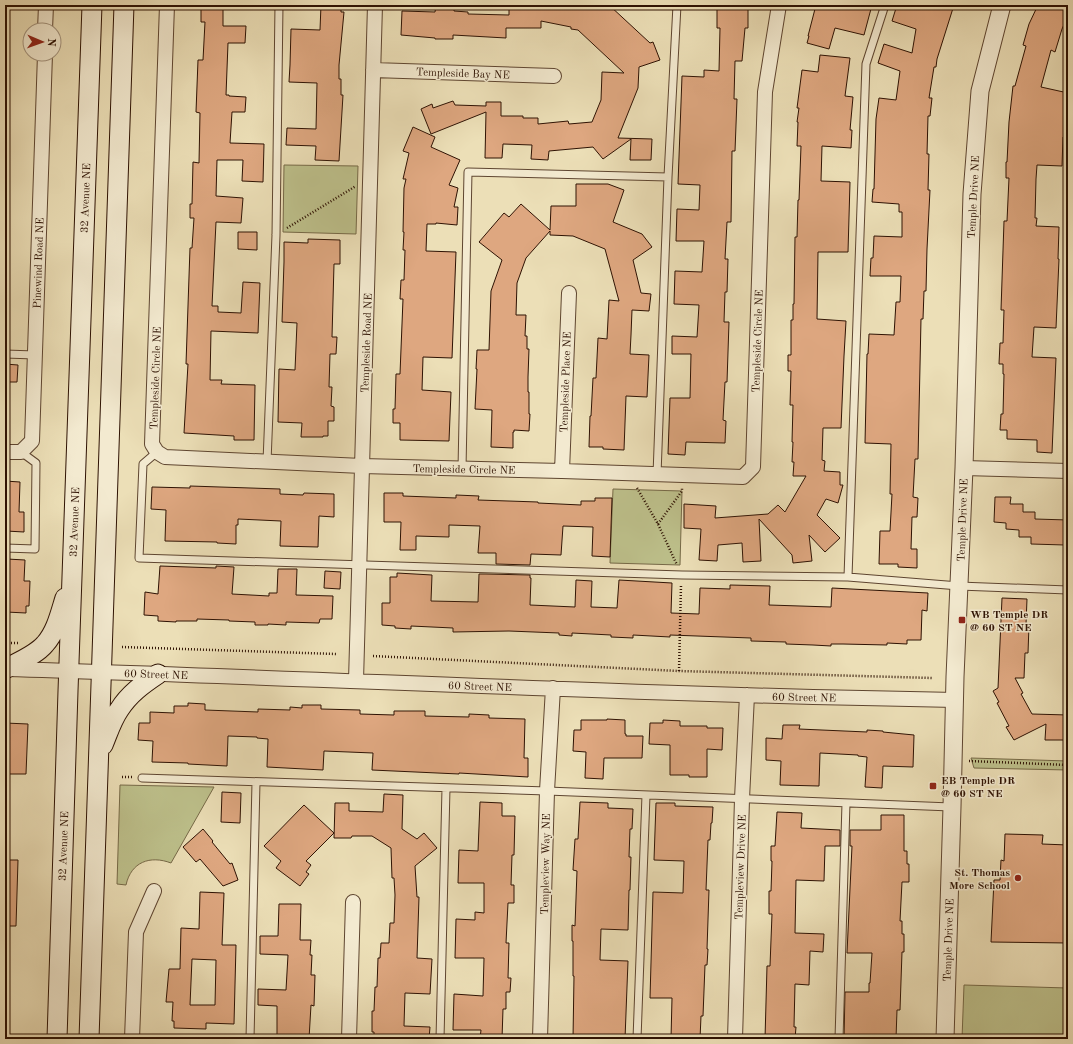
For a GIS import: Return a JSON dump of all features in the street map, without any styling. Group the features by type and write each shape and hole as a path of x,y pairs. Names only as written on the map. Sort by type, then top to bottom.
{"main road":[{"name":"32 Avenue NE","path":"57,1039 68,671 92,5"},
{"path":"89,1039 124,5"},
{"path":"5,669 32,655 45,644 54,631 72,580"},
{"path":"99,755 118,711 134,691 158,674"}],"street":[{"path":"45,22 46,5"},
{"name":"Templeside Circle NE","path":"167,5 152,444 157,452 165,457 267,462 462,469 637,473 743,478 753,467 766,92 779,5"},
{"name":"Templeside Road NE","path":"356,682 375,5"},
{"name":"Temple Drive NE","path":"946,1039 955,677 964,468 972,194 980,91 1002,5"},
{"name":"Pinewind Road NE","path":"22,452 32,441 44,62"},
{"name":"Templeside Bay NE","path":"373,70 554,76"},
{"name":"Templeside Place NE","path":"562,471 569,294"},
{"path":"5,452 22,452"},
{"path":"964,468 1068,472"},
{"name":"60 Street NE","path":"5,669 747,695 955,700"},
{"name":"Templeview Way NE","path":"540,1039 547,791 553,688"},
{"name":"Templeview Drive NE","path":"735,1039 742,799 747,695"},
{"path":"132,1039 136,932 154,891"},
{"path":"349,1039 353,902"}],"lane":[{"path":"267,462 276,235 279,5"},
{"path":"657,475 668,177 677,5"},
{"path":"848,577 866,64 884,5"},
{"path":"462,469 468,172 668,177"},
{"path":"5,354 35,355"},
{"path":"5,548 35,549 36,463 22,452"},
{"path":"157,452 143,464 139,558 682,575 848,577 959,586 1068,590"},
{"path":"142,778 547,791 952,807"},
{"path":"250,1039 256,782"},
{"path":"440,1039 446,788"},
{"path":"636,1039 646,795"},
{"path":"839,1039 846,803"}],"path":[{"path":"276,235 370,178"},
{"path":"637,473 637,487 658,524 682,575 679,671"},
{"path":"658,524 682,491 682,475"},
{"path":"122,647 336,654"},
{"path":"373,656 679,671 933,678"},
{"path":"969,755 969,761 1068,765"}],"green space":[{"path":"284,165 358,166 356,234 283,232"},
{"path":"613,489 682,491 680,565 610,563"},
{"path":"971,758 1068,761 1068,770 974,768"},
{"path":"120,785 214,787 171,863 156,860 142,862 132,871 126,885 117,884"},
{"path":"964,985 1068,988 1068,1039 962,1039"}],"building":[{"path":"201,5 223,5 223,26 246,26 245,43 228,43 226,95 246,97 245,112 232,112 230,143 264,144 263,182 242,181 243,160 217,160 216,196 243,198 241,223 216,222 212,306 218,306 218,312 241,313 243,282 260,283 258,333 211,331 210,380 222,380 221,384 255,385 254,440 234,440 234,436 184,433 188,364 186,364 190,248 192,248 194,218 190,218 190,204 192,204 193,162 199,163 200,113 196,112 198,60 203,60 205,22 201,22"},
{"path":"321,5 341,5 341,12 344,12 339,65 341,95 343,95 339,161 315,160 316,146 286,145 287,128 316,129 317,83 289,82 291,29 320,30"},
{"path":"436,5 454,5 454,11 468,12 468,14 509,15 509,5 609,5 650,43 653,42 660,60 639,67 638,88 618,138 652,139 651,160 630,160 631,139 603,159 593,147 549,151 548,160 531,159 532,145 503,144 502,158 485,158 486,112 431,134 421,109 432,104 433,108 453,101 455,105 486,106 486,102 501,102 501,116 538,118 538,124 568,121 569,124 592,122 601,100 602,72 624,73 578,30 571,29 571,27 541,21 541,28 506,28 506,38 453,35 453,39 435,39 401,35 402,11 435,12"},
{"path":"717,5 745,5 745,7 748,7 748,28 745,28 742,61 735,61 734,99 737,99 735,151 732,151 731,222 727,222 725,259 728,259 724,322 729,322 727,382 725,382 723,420 726,421 725,443 686,442 685,455 668,454 670,398 690,398 691,354 672,354 672,336 697,337 699,305 674,304 675,271 702,272 704,241 676,241 677,209 699,210 700,185 678,184 682,76 704,77 704,70 719,71 720,28 717,28"},
{"path":"816,5 872,5 864,35 835,28 829,49 807,43"},
{"path":"897,5 954,5 937,59 936,67 934,67 929,98 932,98 930,116 928,116 927,154 929,154 928,190 930,190 926,291 924,291 923,319 921,319 918,459 915,459 913,497 918,498 917,517 912,517 911,549 917,549 917,568 898,567 898,564 879,564 880,531 890,531 892,494 890,494 891,444 865,443 867,354 869,334 894,335 896,302 900,302 901,276 870,276 874,236 902,237 902,212 899,212 899,204 872,202 874,189 876,119 879,98 896,100 900,71 878,63 884,44 912,53 916,29 892,21"},
{"path":"1038,5 1068,5 1068,16 1062,29 1055,52 1051,50 1041,87 1068,93 1065,110 1065,137 1063,137 1062,166 1037,165 1036,179 1036,226 1059,227 1056,328 1034,327 1032,357 1056,358 1052,453 1037,452 1037,440 1007,439 1007,430 1000,430 1001,414 1003,414 1004,374 1003,364 999,364 1000,343 1003,343 1004,310 1001,310 1004,221 1007,221 1009,178 1006,178 1006,162 1009,122 1013,86 1015,86 1026,46 1023,45 1029,24"},
{"path":"820,55 850,58 845,96 853,97 850,130 852,130 851,148 822,146 821,181 850,182 848,252 818,252 817,319 846,321 841,428 823,428 822,460 825,461 824,471 840,472 840,485 843,485 838,503 826,499 817,515 840,538 825,552 809,535 812,561 793,563 792,555 759,519 761,561 743,562 742,543 718,545 717,561 699,560 701,529 684,528 684,504 716,506 715,518 768,514 778,505 785,512 806,476 793,476 793,405 790,405 791,371 788,371 788,355 791,355 791,320 793,320 794,304 795,237 797,237 801,146 797,146 797,122 799,108 797,108 802,70 818,72"},
{"path":"413,127 435,137 431,147 460,160 449,185 458,188 454,207 458,207 457,225 436,223 427,224 426,251 456,252 452,358 423,357 422,390 451,392 449,441 400,440 400,423 393,423 396,374 400,374 403,299 400,299 401,280 404,280 405,250 403,250 403,232 404,188 406,179 403,179 409,153 403,151"},
{"path":"576,184 608,184 624,190 613,222 642,234 652,247 633,260 641,293 651,294 649,311 632,310 630,354 649,355 647,397 626,396 624,450 589,447 593,378 596,378 598,338 607,339 609,300 619,301 605,249 573,236 550,235 550,231 526,258 517,283 516,315 526,315 525,336 527,336 527,349 529,349 529,431 514,430 513,448 491,447 492,410 475,409 477,350 489,350 491,291 502,260 479,242 504,213 509,217 521,204 550,230 551,206 576,206"},
{"path":"238,232 257,232 257,250 238,249"},
{"path":"308,239 340,240 340,264 334,264 332,337 337,337 336,354 330,354 329,387 332,387 331,406 334,407 334,421 328,421 328,436 323,437 301,437 302,423 278,422 279,369 295,370 297,323 282,322 284,242 308,243"},
{"path":"5,364 18,365 17,382 5,382"},
{"path":"5,481 20,482 19,512 24,512 24,532 6,531 7,508 5,508"},
{"path":"190,486 280,489 280,494 334,494 334,517 319,516 318,547 280,546 281,521 238,519 238,525 236,525 236,544 165,541 166,510 151,509 152,487 190,488"},
{"path":"384,493 403,493 403,496 456,498 456,495 479,496 478,500 581,505 581,501 595,501 595,498 612,498 610,557 592,556 593,527 563,526 561,555 531,554 530,565 496,564 496,553 478,553 480,526 449,525 449,537 416,536 416,550 400,550 401,522 384,522"},
{"path":"995,497 1011,497 1010,504 1023,504 1023,512 1035,512 1035,519 1068,520 1068,538 1066,538 1065,545 1031,544 1031,537 1019,537 1019,530 1006,529 1006,523 994,522"},
{"path":"7,559 25,560 24,581 30,581 29,606 26,606 26,613 6,612 8,579 6,579"},
{"path":"160,566 216,568 216,566 234,567 232,594 269,596 269,593 277,593 278,569 297,569 296,595 333,596 332,619 320,619 319,623 286,622 286,625 255,625 255,622 197,619 197,621 158,621 158,616 144,615 145,592 158,594"},
{"path":"325,571 341,572 340,589 324,588"},
{"path":"397,573 432,575 431,601 478,602 479,574 530,575 530,605 575,607 576,580 592,581 591,607 617,608 619,580 672,583 671,613 699,614 700,588 730,589 730,585 770,586 769,605 831,607 832,588 928,593 927,611 922,610 921,640 907,640 907,644 831,644 831,646 751,641 751,638 670,635 670,637 633,635 633,638 572,633 572,636 559,635 559,633 509,631 453,632 453,628 411,626 411,629 382,625 382,603 390,603 390,577 397,577"},
{"path":"1002,598 1027,599 1026,624 1029,625 1028,653 1025,653 1024,678 1015,678 1023,693 1021,694 1032,714 1068,715 1068,740 1045,740 1046,724 1014,740 1006,727 1009,726 997,703 999,702 993,691 998,688"},
{"path":"188,703 205,704 205,710 258,712 258,709 290,710 290,707 302,708 302,705 321,705 321,709 360,710 360,714 394,715 394,711 425,711 425,716 469,717 469,714 489,715 489,718 525,719 524,758 528,758 528,777 372,770 373,753 324,751 323,770 267,767 268,739 257,737 228,736 227,766 152,762 153,741 138,740 139,723 150,723 150,712 174,713 174,706 188,706"},
{"path":"581,720 625,720 626,736 643,736 642,758 604,758 603,779 585,778 586,752 573,751 574,730 581,730"},
{"path":"663,720 680,721 680,726 707,726 707,728 723,728 722,750 707,749 707,777 670,775 670,745 649,744 650,723 663,723"},
{"path":"5,723 28,724 26,774 5,774"},
{"path":"783,725 800,725 799,729 867,732 867,730 914,735 913,767 883,766 882,788 865,787 867,757 858,755 820,753 819,786 780,785 781,761 766,760 766,738 782,739"},
{"path":"222,792 241,793 240,823 221,822"},
{"path":"384,794 403,795 402,829 417,839 424,833 437,848 415,866 417,897 419,897 417,958 432,959 430,994 405,993 404,1026 430,1027 429,1039 374,1039 374,1032 372,1032 372,1011 374,1011 375,987 377,987 378,958 380,958 381,943 389,943 390,923 394,923 395,895 394,878 392,878 391,848 372,836 334,838 335,803 349,803 349,811 383,812"},
{"path":"480,802 502,803 502,816 515,816 514,855 512,855 511,885 514,885 514,903 508,903 506,943 509,943 508,978 511,978 510,992 506,992 506,1009 503,1009 502,1039 480,1039 481,1030 453,1030 454,994 483,996 484,958 455,958 456,919 475,920 475,912 484,913 484,883 458,883 459,850 478,851"},
{"path":"580,802 608,803 608,808 633,809 632,829 630,829 629,857 631,857 628,930 601,929 600,960 628,961 625,1039 573,1039 574,976 572,925 575,926 577,871 573,870 575,839 578,839"},
{"path":"656,803 675,803 675,806 713,807 710,840 708,840 706,890 709,890 708,949 707,965 705,965 703,1016 701,1016 700,1039 671,1039 672,998 650,998 653,892 683,893 684,861 654,860"},
{"path":"304,805 334,833 306,861 311,865 306,872 309,874 300,886 276,868 281,861 264,846"},
{"path":"777,812 802,813 801,828 840,830 840,846 825,846 824,881 796,880 795,933 824,934 823,952 810,951 809,985 795,984 795,1039 765,1039 767,966 770,966 772,914 769,914 769,891 771,891 772,861 771,846 775,846"},
{"path":"881,815 904,815 904,851 907,851 907,864 909,864 909,882 902,882 900,921 902,921 902,934 904,934 904,952 902,952 900,1010 897,1010 896,1039 844,1039 845,992 869,992 872,953 847,953 852,846 850,846 850,830 881,830"},
{"path":"203,829 230,864 232,863 238,880 223,886 200,859 196,862 183,847"},
{"path":"1005,834 1043,835 1042,844 1068,845 1068,943 991,942 994,880 1000,880 1001,860 1004,861"},
{"path":"5,860 18,860 16,926 5,926"},
{"path":"200,892 224,893 222,945 236,945 234,1024 206,1023 206,1029 174,1028 174,1021 172,1021 173,1002 166,1002 169,969 180,969 181,928 199,929","holes":["192,959 216,960 215,1005 190,1005"]},
{"path":"279,904 301,904 300,940 311,940 311,975 315,975 314,1006 311,1005 309,1039 277,1039 277,1006 258,1005 258,989 286,990 288,955 260,954 260,936 278,936"}],"place":[{"name":"WB Temple DR @ 60 ST NE","path":"962,620"},
{"name":"EB Temple DR @ 60 ST NE","path":"933,786"},
{"name":"St. Thomas More School","path":"1018,878"}]}
